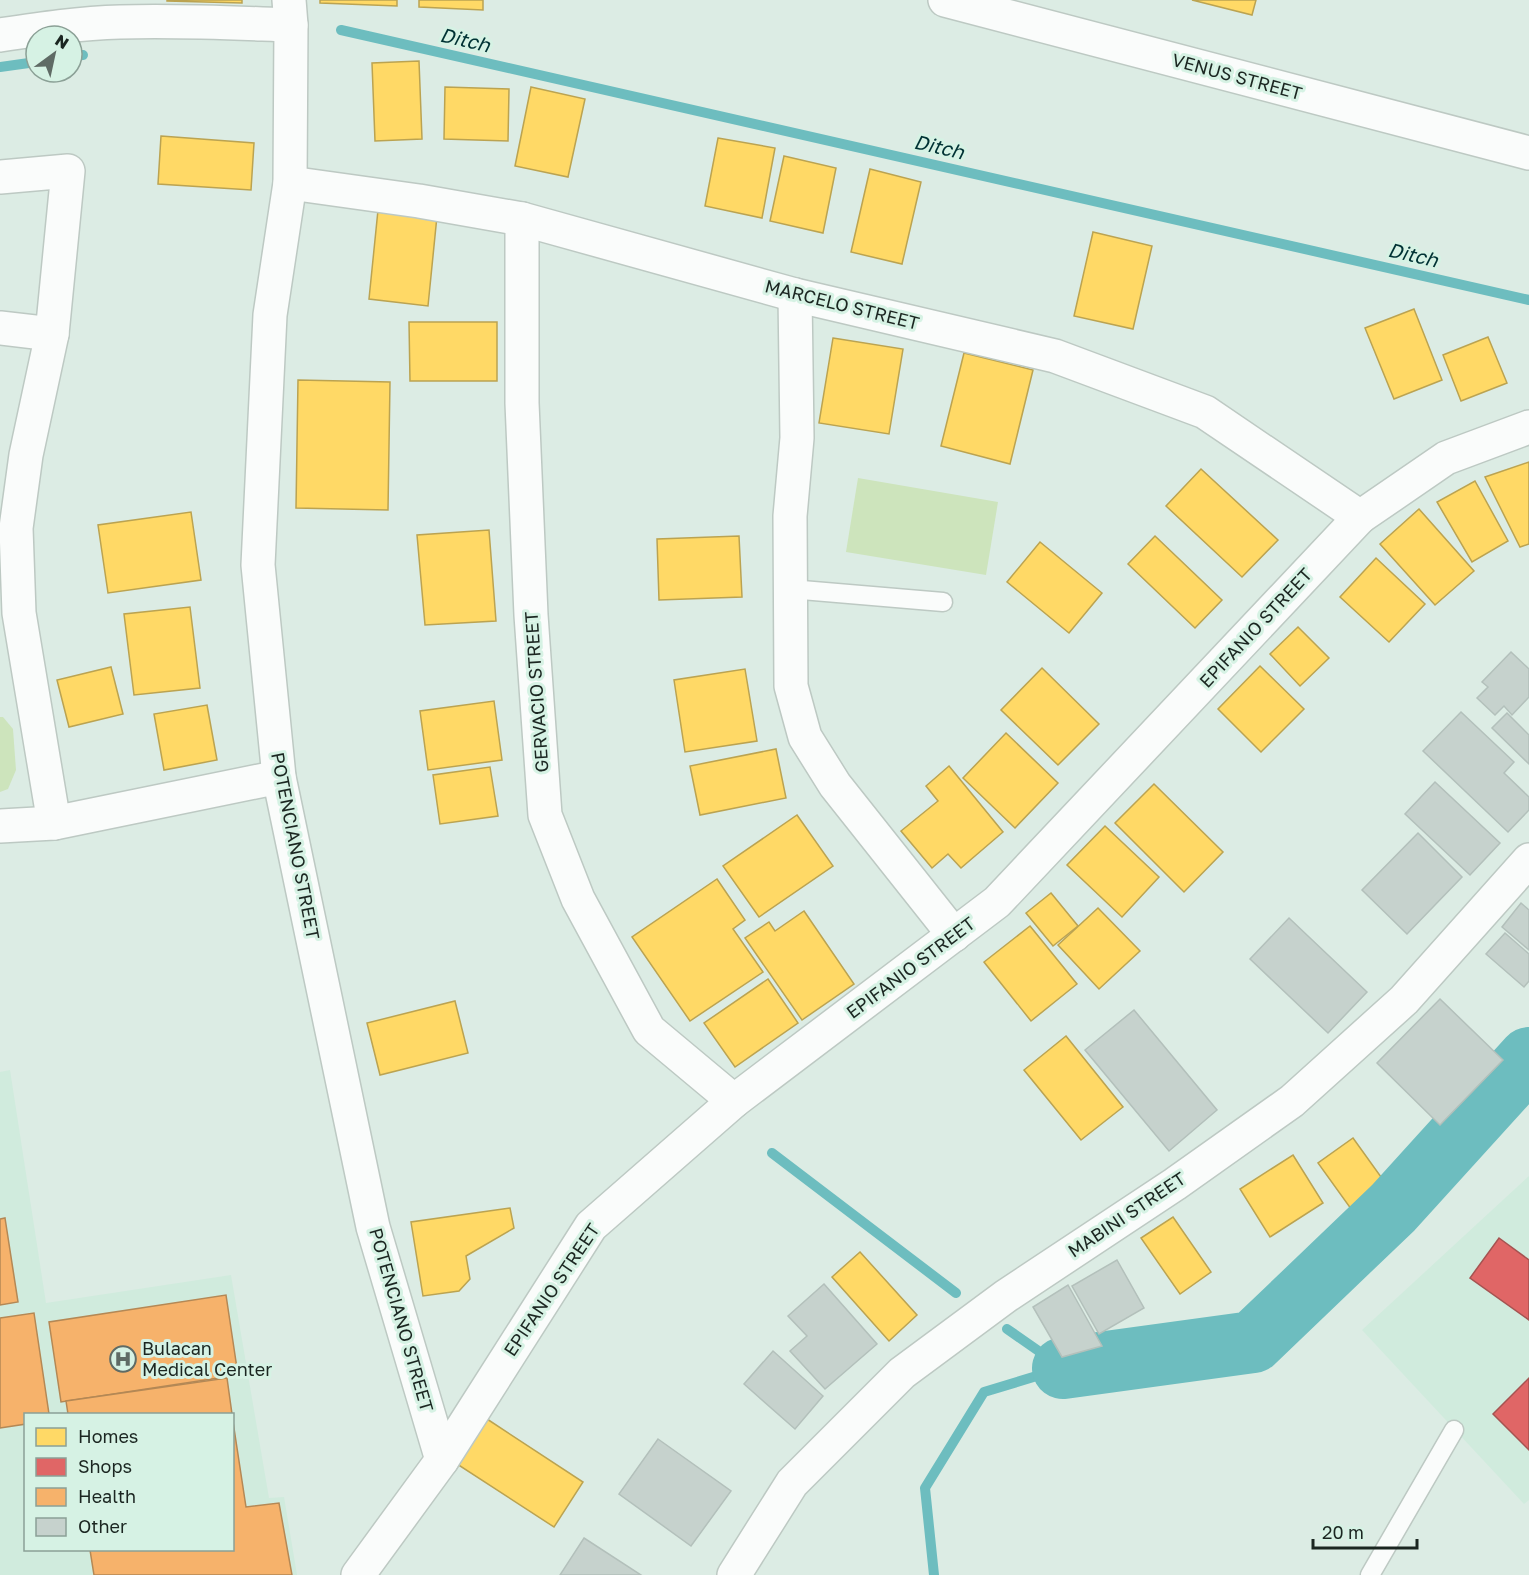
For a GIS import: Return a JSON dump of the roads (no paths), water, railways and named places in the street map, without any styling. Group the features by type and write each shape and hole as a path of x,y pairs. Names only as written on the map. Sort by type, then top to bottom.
{"street":[{"name":"VENUS STREET","path":"945,0 1529,153"},
{"path":"0,35 55,27 118,22 185,21 290,13"},
{"name":"POTENCIANO STREET","path":"290,13 290,183 270,315 258,565 279,777 373,1227 442,1460"},
{"path":"0,177 68,171 52,334 13,455 19,613 54,823"},
{"name":"MARCELO STREET","path":"290,183 419,201 522,219 795,295 1055,356 1205,412 1360,517"},
{"name":"GERVACIO STREET","path":"522,219 522,403 531,615 545,815 578,899 649,1030 734,1101"},
{"path":"795,295 797,438 790,516 790,686 806,737 835,786 954,935"},
{"path":"0,328 52,334"},
{"name":"EPIFANIO STREET","path":"358,1575 442,1460 591,1226 734,1101 997,902 1360,517 1446,458 1529,427"},
{"path":"0,826 54,823 216,788 279,777"},
{"name":"MABINI STREET","path":"734,1575 792,1484 902,1373 1006,1296 1175,1184 1292,1101 1404,1000 1529,860"}],"lane":[{"path":"790,589 943,602"},
{"path":"1370,1575 1454,1430"}],"waterway":[{"name":"Ditch","path":"341,30 1529,300"},
{"path":"0,67 24,64"},
{"path":"1063,1368 1253,1342 1393,1208 1529,1058"},
{"path":"772,1153 956,1293"},
{"path":"1007,1329 1063,1368"},
{"path":"934,1575 925,1488 984,1392 1063,1368"}],"place":[{"name":"Bulacan Medical Center","path":"123,1359"}]}
